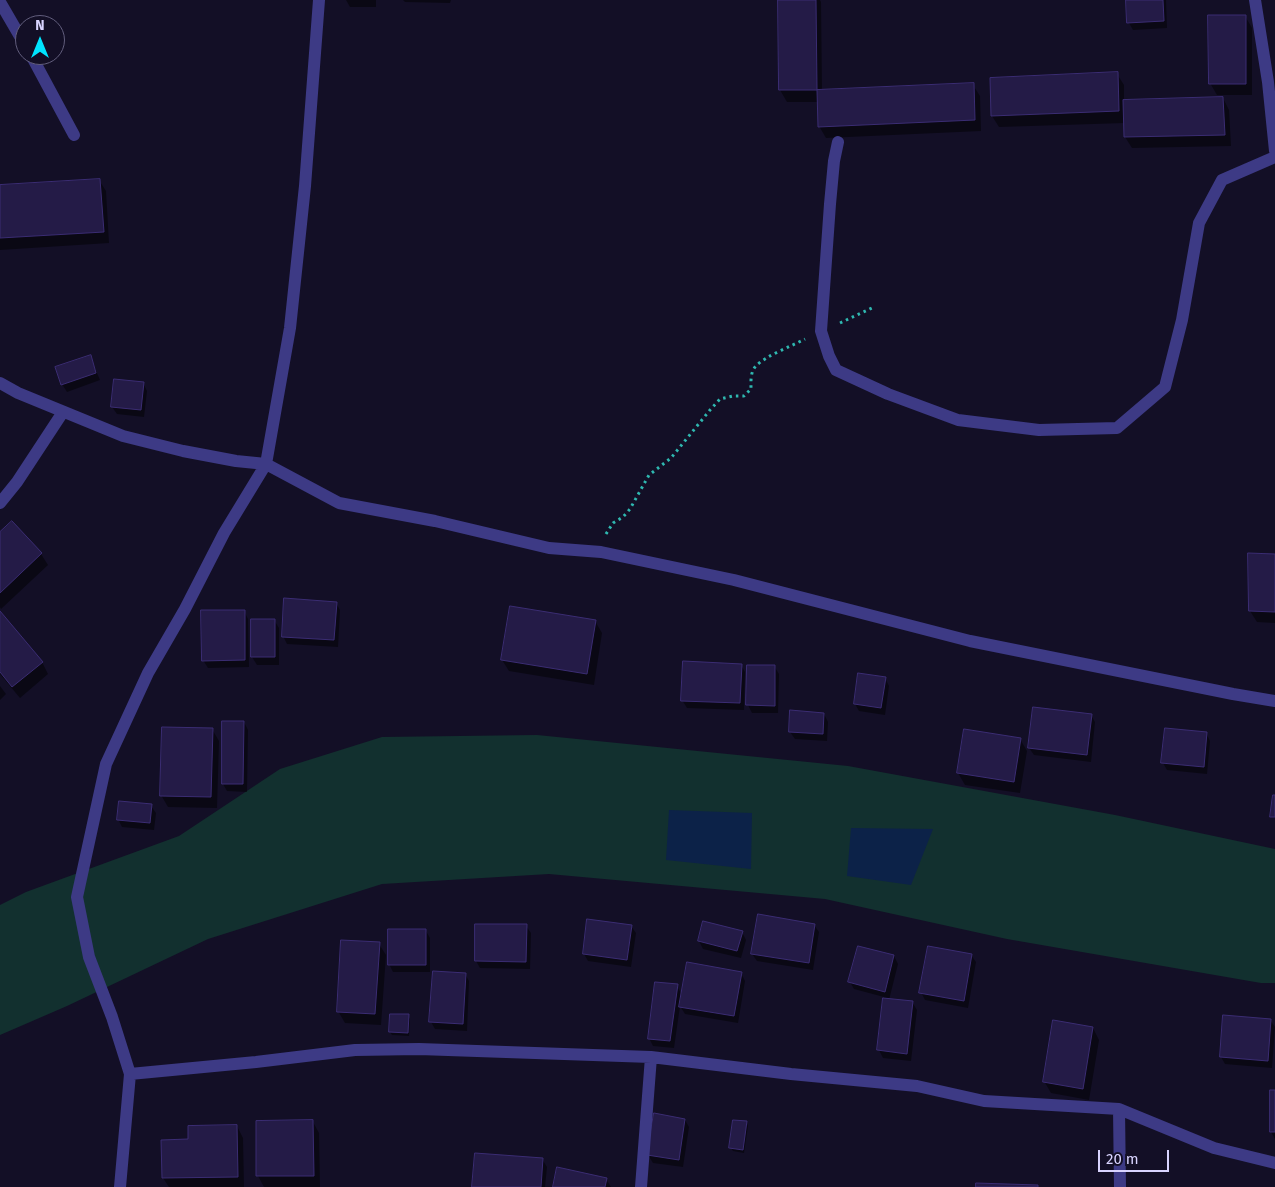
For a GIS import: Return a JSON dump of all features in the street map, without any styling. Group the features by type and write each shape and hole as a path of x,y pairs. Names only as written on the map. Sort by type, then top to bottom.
{"street":[{"path":"120,1187 130,1074 112,1017 89,957 77,897 106,764 148,673 185,609 224,533 266,464 290,328 305,186 319,0"},
{"path":"1256,0 1271,82 1275,151"},
{"path":"0,2 15,28"},
{"path":"36,65 74,135"},
{"path":"838,142 834,161 820,332 836,370 888,394 958,420 1039,430 1117,428 1165,387 1182,320 1199,223 1222,180 1275,157"},
{"path":"0,383 62,412 123,436 183,451 236,461 266,464 339,503 435,521 549,548 601,552 734,580 970,641 1275,701"},
{"path":"0,504 17,482 62,412"},
{"path":"130,1074 355,1050 419,1048 652,1057 790,1074 917,1086 984,1101 1119,1109 1214,1148 1275,1163"},
{"path":"641,1187 652,1057"},
{"path":"1119,1109 1120,1187"}],"path":[{"path":"601,552 606,532 613,523 623,517 630,509 649,475 671,458 720,400 733,396 744,396 751,389 751,377 755,367 770,357 872,308"}],"green space":[{"path":"537,735 848,766 1115,815 1275,849 1275,983 1261,983 1007,939 825,899 549,874 382,884 208,939 67,1006 0,1035 0,905 26,892 179,836 280,769 382,737"}],"water":[{"path":"669,810 752,813 751,869 666,860"},
{"path":"851,828 933,829 911,885 847,876"}],"building":[{"path":"778,0 816,0 817,90 779,90"},
{"path":"1126,0 1163,0 1164,21 1127,23"},
{"path":"1208,15 1246,15 1246,84 1209,84"},
{"path":"1118,72 1119,111 991,116 990,78"},
{"path":"974,83 975,120 818,127 817,90"},
{"path":"1223,97 1225,135 1124,137 1123,100"},
{"path":"100,179 104,232 0,238 0,185"},
{"path":"91,355 96,373 61,385 55,367"},
{"path":"114,379 144,382 141,410 111,407"},
{"path":"12,521 42,553 0,593 0,532"},
{"path":"1248,553 1275,554 1275,612 1249,611"},
{"path":"284,598 337,602 334,640 282,637"},
{"path":"510,606 596,620 587,674 501,660"},
{"path":"201,610 245,610 245,660 202,661"},
{"path":"0,611 43,662 12,687 0,672"},
{"path":"251,619 275,619 275,657 251,657"},
{"path":"683,661 742,664 740,703 681,701"},
{"path":"747,665 775,665 775,706 746,705"},
{"path":"858,673 886,677 881,708 854,704"},
{"path":"1033,707 1092,714 1087,755 1028,748"},
{"path":"790,710 824,713 823,734 789,732"},
{"path":"222,721 244,721 243,784 222,784"},
{"path":"162,727 213,728 211,797 160,796"},
{"path":"1165,728 1207,732 1204,767 1161,763"},
{"path":"964,729 1021,738 1014,782 957,773"},
{"path":"1273,795 1275,795 1275,817 1270,817"},
{"path":"119,801 152,804 150,823 117,820"},
{"path":"758,914 815,924 809,963 751,954"},
{"path":"587,919 632,925 627,960 583,954"},
{"path":"703,921 743,931 737,951 698,941"},
{"path":"475,924 527,924 526,962 475,961"},
{"path":"388,929 426,929 426,965 388,965"},
{"path":"341,940 380,942 375,1014 337,1012"},
{"path":"858,946 894,955 885,992 848,982"},
{"path":"928,946 972,954 964,1001 919,993"},
{"path":"687,962 742,972 734,1016 679,1007"},
{"path":"433,971 466,973 463,1024 429,1022"},
{"path":"655,982 678,984 670,1041 648,1039"},
{"path":"883,998 913,1001 907,1054 877,1050"},
{"path":"390,1014 409,1014 408,1033 389,1032"},
{"path":"1223,1015 1271,1019 1268,1061 1220,1057"},
{"path":"1053,1020 1093,1027 1083,1089 1043,1082"},
{"path":"1270,1090 1275,1090 1275,1132 1270,1132"},
{"path":"654,1113 685,1119 679,1160 647,1155"},
{"path":"313,1120 314,1176 256,1176 256,1121"},
{"path":"733,1120 747,1121 743,1150 729,1148"},
{"path":"237,1125 238,1177 162,1178 161,1140 188,1139 188,1126"},
{"path":"475,1153 543,1158 541,1187 472,1187"},
{"path":"557,1167 607,1178 605,1187 553,1187"},
{"path":"976,1183 1038,1185 1038,1187 976,1187"}]}
